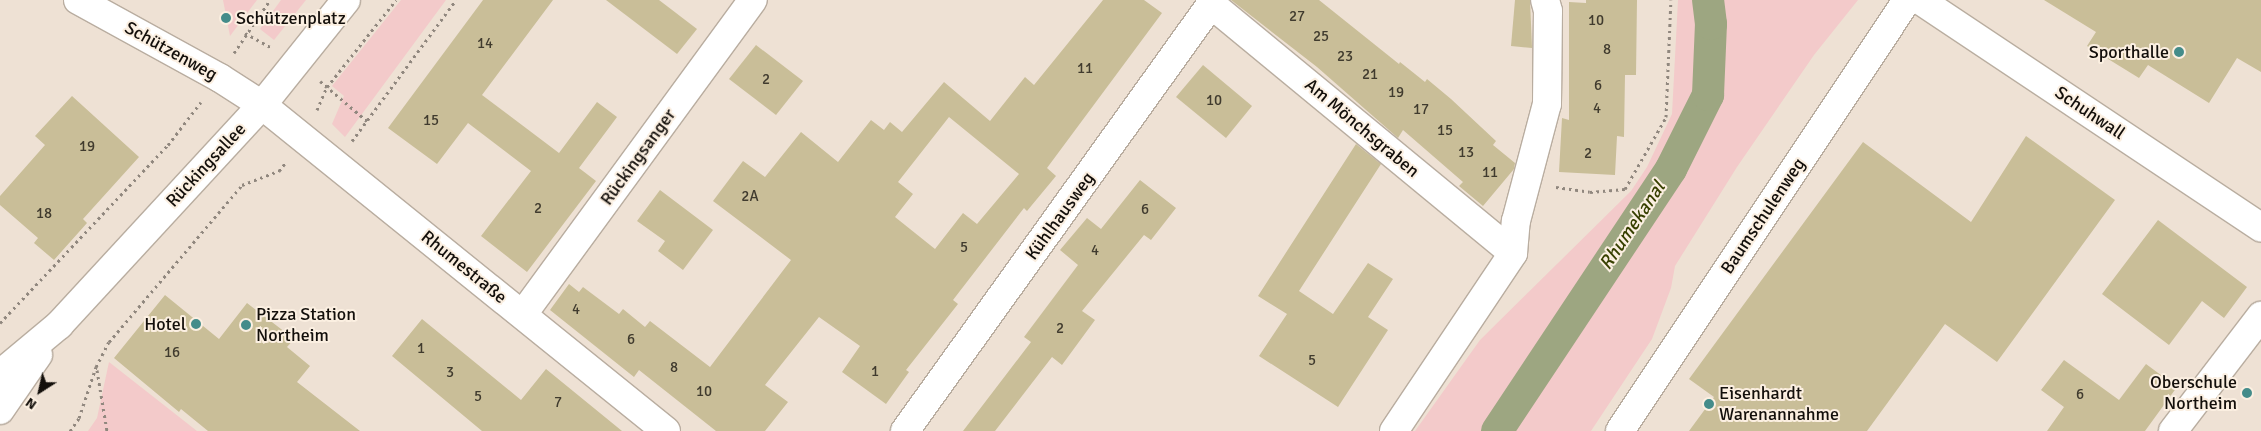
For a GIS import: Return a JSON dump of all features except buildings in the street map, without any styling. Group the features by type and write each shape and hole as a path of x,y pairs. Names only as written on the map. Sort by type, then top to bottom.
{"street":[{"name":"Schützenweg","path":"78,0 220,78 262,105"},
{"name":"Rückingsallee","path":"0,374 59,325 262,105 346,0"},
{"name":"Rückingsanger","path":"523,314 753,0"},
{"path":"1394,431 1513,253 1516,221 1528,183 1547,104 1548,11 1545,0"},
{"name":"Baumschulenweg","path":"1620,431 1907,0"},
{"name":"Schuhwall","path":"1920,0 2261,227"},
{"name":"Am Mönchsgraben","path":"1212,2 1513,253"},
{"name":"Kühlhausweg","path":"905,431 1212,2"},
{"name":"Rhumestraße","path":"262,105 666,431"},
{"path":"2173,431 2261,316"},
{"name":"Rückingsallee","path":"0,410 59,325"}],"path":[{"path":"0,323 168,145 220,78 245,33 270,0"},
{"path":"367,121 327,87 396,0"},
{"path":"336,164 456,0"},
{"path":"1528,183 1590,192 1625,188 1666,117 1671,0"},
{"path":"70,431 79,418 96,367 109,342 236,191 242,185 279,171 305,139"},
{"path":"96,367 108,431"}],"shaded area":[{"path":"223,0 257,0 230,36"},
{"path":"281,0 306,0 274,40 260,29"},
{"path":"401,0 446,0 345,137 332,124 344,96 332,86"},
{"path":"1678,0 1858,0 1814,55 1737,167 1675,266 1671,288 1652,339 1591,431 1415,431 1480,340 1631,191 1647,167 1672,114"},
{"path":"109,362 197,431 88,431 97,418"}],"waterway":[{"name":"Rhumekanal","path":"1497,431 1671,169 1708,95 1711,24 1708,0"}],"place":[{"name":"Schützenplatz","path":"226,18"},
{"name":"Sporthalle","path":"2179,52"},
{"name":"Hotel","path":"196,324"},
{"name":"Pizza Station Northeim","path":"246,325"},
{"name":"Oberschule Northeim","path":"2247,393"},
{"name":"Eisenhardt Warenannahme","path":"1709,404"}]}
